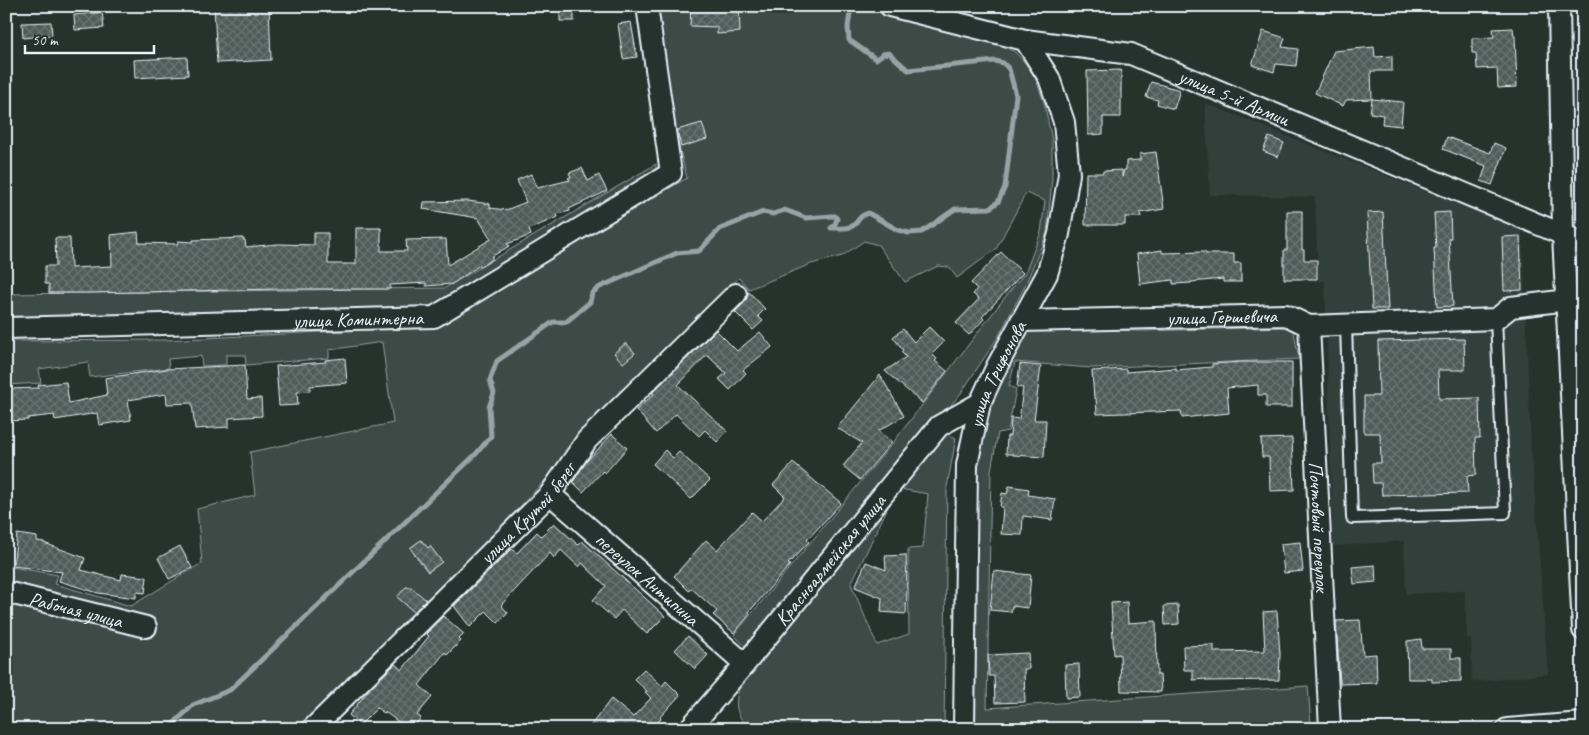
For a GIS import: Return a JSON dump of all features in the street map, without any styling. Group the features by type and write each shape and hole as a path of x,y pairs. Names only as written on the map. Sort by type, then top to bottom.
{"street":[{"name":"улица Коминтерна","path":"6,328 434,317 671,173 647,6"},
{"path":"1559,6 1563,235 1583,630"},
{"name":"улица 5-й Армии","path":"896,7 1025,40 1131,54 1563,235"},
{"name":"улица Трифонова","path":"964,729 967,465 980,403 997,366 1046,274 1060,234 1068,174 1064,122 1049,78 1025,40"},
{"path":"1563,235 1583,243"},
{"name":"улица Крутой берег","path":"312,729 550,494 587,440 736,294"},
{"name":"улица Гершевича","path":"1021,321 1286,315 1309,326 1346,325 1496,319 1511,307 1567,300"},
{"name":"Почтовый переулок","path":"1309,326 1330,729"},
{"name":"Красноармейская улица","path":"690,729 939,426 980,403"},
{"name":"переулок Антипина","path":"550,494 745,664"},
{"name":"Рабочая улица","path":"6,592 146,627"},
{"path":"1507,729 1583,723"}],"lane":[{"path":"1346,325 1352,518 1505,513 1496,319"}],"shaded area":[{"path":"650,6 862,6 896,13 985,37 1015,52 1035,77 1044,102 1052,140 1052,179 1047,233 1024,288 998,337 961,393 749,650 734,635 892,444 1025,273 1041,232 1045,201 1026,193 996,249 957,278 949,267 938,266 905,282 878,245 864,241 842,256 811,264 749,289 739,278 595,418 546,479 400,634 302,729 6,729 6,602 145,636 151,617 6,582 6,566 58,575 55,584 131,606 202,563 197,509 255,495 250,452 393,423 382,342 329,350 329,358 246,365 245,355 226,355 226,365 202,366 201,356 168,359 169,368 90,377 88,362 39,369 41,383 6,385 6,341 165,340 341,331 428,325 455,313 687,178 665,92"},
{"path":"1205,103 1522,230 1531,447 1548,674 1472,682 1471,638 1467,638 1465,591 1406,594 1404,541 1333,546 1325,281 1318,281 1315,197 1210,195"},
{"path":"656,164 654,171 451,300 431,306 350,317 6,330 6,294 445,288"},
{"path":"1286,327 1294,332 1299,359 1091,368 1015,362 1009,386 1016,389 1008,431 998,433 991,470 987,708 1308,686 1311,725 1187,729 968,729 974,477 991,396 1019,341 1027,333 1037,330 1063,328 1141,331"},
{"path":"940,430 956,438 947,487 944,729 750,729 740,716 736,704 738,691 744,676","holes":["900,489 928,494 923,548 908,549 909,634 877,645 851,584 890,503"]}],"building":[{"path":"214,6 269,6 271,60 217,63"},
{"path":"560,6 574,6 574,21 560,21"},
{"path":"691,6 739,6 740,32 717,34 717,27 690,26"},
{"path":"102,12 104,28 75,30 74,15"},
{"path":"51,22 52,35 23,38 22,23"},
{"path":"631,22 637,57 623,59 618,24"},
{"path":"1513,28 1517,87 1498,88 1497,68 1477,69 1476,53 1472,53 1472,38 1494,37 1493,29"},
{"path":"1263,31 1285,38 1282,47 1298,49 1296,66 1276,64 1274,72 1252,65"},
{"path":"1374,47 1375,57 1392,56 1392,71 1371,71 1372,99 1346,100 1343,106 1315,93 1334,51"},
{"path":"187,57 188,75 135,78 134,60"},
{"path":"1121,70 1121,117 1103,117 1103,134 1088,135 1087,71"},
{"path":"1151,82 1180,90 1174,109 1157,104 1158,100 1146,97"},
{"path":"1372,99 1403,102 1401,126 1382,124 1383,115 1370,113"},
{"path":"702,123 707,139 681,147 677,130"},
{"path":"1269,137 1284,143 1278,157 1263,151"},
{"path":"1447,137 1490,153 1494,143 1506,148 1492,185 1481,181 1486,166 1443,149"},
{"path":"1156,152 1164,209 1140,213 1141,217 1125,217 1125,225 1085,225 1086,173 1122,170 1122,177 1124,170 1126,170 1126,161 1140,160 1140,154"},
{"path":"582,168 588,181 599,175 607,191 569,209 570,211 557,214 558,217 529,229 531,235 507,244 509,246 491,257 493,259 480,267 480,265 452,284 426,286 426,283 390,285 390,289 49,293 49,284 45,284 45,266 56,266 55,238 70,238 71,268 112,266 111,235 138,232 139,243 178,244 178,241 193,242 193,240 243,238 246,247 278,244 314,245 314,233 328,233 328,264 356,264 356,228 381,228 381,251 407,251 406,240 446,239 448,265 491,239 478,218 423,209 424,202 468,201 490,204 490,208 506,210 526,202 517,180 531,174 537,188 570,180 568,178 571,177 569,173"},
{"path":"1287,211 1302,211 1302,250 1304,250 1304,260 1317,260 1317,279 1284,279 1284,250 1287,250"},
{"path":"1383,212 1388,309 1372,309 1367,213"},
{"path":"1450,212 1451,238 1449,238 1453,306 1437,307 1434,213"},
{"path":"1520,236 1522,290 1504,291 1502,237"},
{"path":"1162,250 1162,253 1205,252 1206,254 1234,254 1234,263 1241,263 1241,282 1223,282 1223,279 1191,283 1173,284 1173,280 1140,284 1137,254"},
{"path":"1001,252 1023,273 982,317 984,319 969,335 956,323 979,299 973,294 977,289 971,283"},
{"path":"749,292 765,309 758,316 763,321 753,330 735,312 745,302"},
{"path":"929,327 944,342 932,354 937,359 935,361 947,371 922,403 885,371 906,357 893,337 903,329 914,342"},
{"path":"716,330 737,351 760,332 772,347 743,370 746,373 730,390 719,379 726,373 707,355 678,385 727,431 717,442 705,430 699,436 676,414 656,433 636,410"},
{"path":"1464,339 1465,370 1438,370 1439,399 1479,398 1480,438 1475,438 1476,475 1467,476 1468,493 1382,495 1381,483 1373,483 1372,463 1381,463 1380,433 1364,433 1364,396 1379,396 1378,341"},
{"path":"626,343 635,353 623,363 614,353"},
{"path":"345,358 347,383 310,386 310,391 297,392 298,405 279,406 276,366 326,362 325,360"},
{"path":"1292,362 1292,407 1266,407 1266,395 1258,395 1258,385 1227,388 1229,413 1182,418 1181,411 1097,414 1092,371 1126,369 1126,372 1176,368 1176,370 1212,367 1212,364"},
{"path":"1020,364 1041,366 1034,420 1046,420 1044,457 1006,454 1011,418 1019,419 1023,388 1017,387"},
{"path":"245,365 247,399 261,398 262,416 229,418 229,427 195,429 192,403 167,404 166,394 128,400 131,420 99,425 97,413 55,420 54,415 28,418 28,420 6,421 6,389 39,388 38,385 66,382 69,403 107,395 105,378 167,369"},
{"path":"880,375 904,416 878,431 892,442 860,480 843,466 862,443 837,428"},
{"path":"612,434 627,448 605,473 603,471 583,492 573,482 586,462"},
{"path":"1292,438 1294,490 1270,491 1269,457 1262,457 1261,439"},
{"path":"665,450 673,458 679,452 710,480 691,499 653,464"},
{"path":"793,463 841,503 807,540 809,542 788,564 790,565 749,612 750,614 734,633 713,615 717,611 691,588 689,591 674,576 706,540 717,550 752,512 762,521 785,497 773,485"},
{"path":"1009,486 1029,489 1028,495 1055,499 1052,520 1023,516 1022,535 1001,534 1003,507 1000,507 1002,493 1007,494"},
{"path":"554,523 578,545 582,541 665,616 647,634 622,610 614,619 593,600 606,586 582,563 579,567 561,550 554,558 550,553 501,605 508,613 498,623 486,611 470,627 454,606 512,549 517,553 537,532 541,536"},
{"path":"17,534 37,537 37,541 85,558 81,570 121,580 122,574 147,577 145,593 136,592 136,598 98,593 59,581 62,572 13,566"},
{"path":"421,540 428,548 430,546 442,562 428,572 410,548"},
{"path":"1300,542 1303,571 1284,573 1281,544"},
{"path":"180,546 192,568 169,579 158,558"},
{"path":"906,555 906,614 881,612 882,598 855,587 866,562 886,570 885,556"},
{"path":"1375,565 1376,582 1354,584 1352,567"},
{"path":"994,571 1031,575 1028,608 1012,606 1011,612 990,610"},
{"path":"406,587 411,587 426,600 414,612 397,597"},
{"path":"1127,602 1128,623 1156,621 1157,675 1160,675 1161,692 1121,691 1120,654 1114,655 1111,603"},
{"path":"1178,605 1179,624 1165,625 1164,606"},
{"path":"1277,611 1280,654 1279,680 1193,680 1193,670 1184,670 1183,646 1214,645 1214,652 1265,651 1263,612"},
{"path":"443,616 464,634 459,639 461,641 447,655 445,652 419,685 432,697 417,715 421,718 412,729 408,729 377,708 360,725 349,715 370,688 395,664 402,670 429,636 426,634"},
{"path":"1360,620 1363,655 1376,654 1377,683 1340,684 1336,621"},
{"path":"688,636 708,655 695,669 675,650"},
{"path":"1421,639 1422,649 1451,649 1451,658 1461,658 1461,681 1432,682 1432,679 1408,679 1407,641"},
{"path":"1028,653 1029,669 1024,669 1025,702 995,703 994,676 989,676 988,655"},
{"path":"1079,664 1080,697 1066,698 1065,665"},
{"path":"644,669 662,686 666,681 680,695 660,717 661,719 651,729 588,729 611,699 633,717 651,698 645,692 647,691 634,679"}],"waterway":[{"path":"168,729 193,705 230,690 476,454 491,436 489,407 494,393 490,380 497,361 553,322 566,322 590,302 592,293 600,287 677,253 699,251 720,229 763,212 773,214 785,210 806,218 835,216 837,219 831,228 848,228 868,213 898,230 909,233 922,232 955,209 990,208 998,202 1005,187 1016,95 1009,69 1003,63 995,61 908,70 889,53 883,54 876,59 849,40 848,27 851,6"}]}
